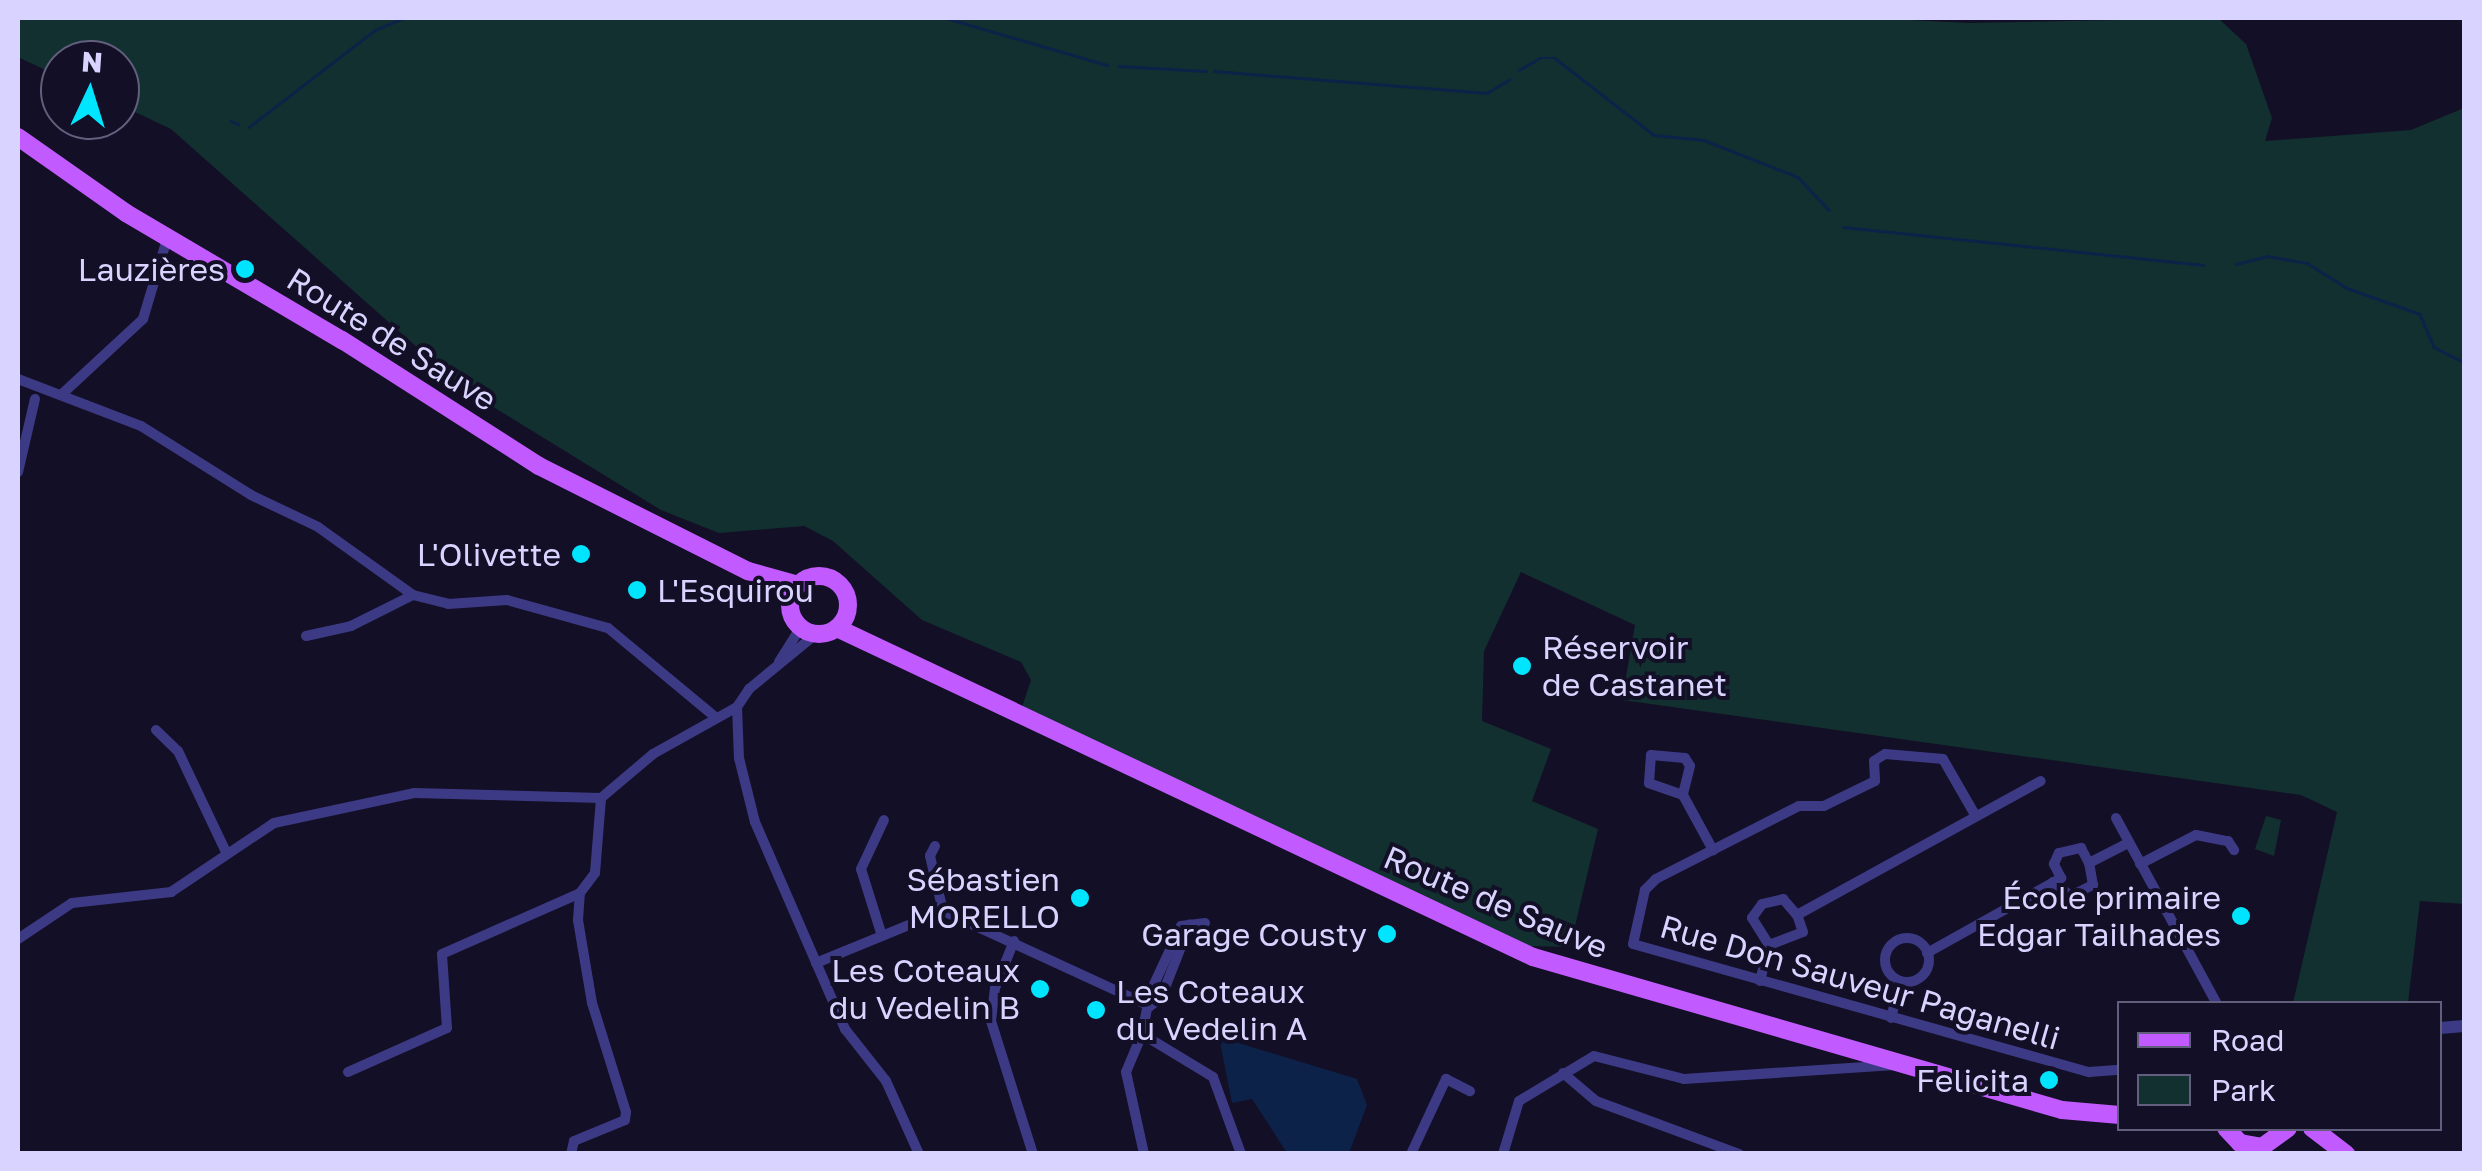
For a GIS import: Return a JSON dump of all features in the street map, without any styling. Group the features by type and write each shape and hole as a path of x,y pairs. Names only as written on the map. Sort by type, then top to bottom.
{"main road":[{"name":"Route de Sauve","path":"18,137 167,239 342,340 539,466 748,571 798,585"},
{"name":"Route de Sauve","path":"748,571 790,608"},
{"path":"814,576 833,580 846,594 842,620 808,631 790,608 798,585 814,576"},
{"name":"Route de Sauve","path":"842,620 885,647 1533,957 2062,1110 2117,1116"},
{"path":"2230,1131 2250,1147 2285,1133 2318,1133 2346,1154"}],"street":[{"path":"61,395 143,319 167,239"},
{"path":"18,379 141,426 251,495 318,526 413,595 448,604 507,600 608,628 714,716"},
{"path":"18,472 38,386"},
{"path":"18,409 35,399"},
{"path":"306,636 351,626 413,595"},
{"path":"761,680 808,631"},
{"path":"18,940 72,902 140,900 171,892 226,852 274,824 414,793 601,798 653,754 714,716 736,707 808,631"},
{"path":"736,707 747,804 844,1029 886,1081 919,1154"},
{"path":"156,730 178,751 226,852"},
{"name":"Rue Don Sauveur Paganelli","path":"1974,814 1943,759 1885,754 1874,761 1875,781 1824,806 1799,806 1646,890 1634,944 2089,1072 2117,1070"},
{"path":"1683,795 1649,784 1651,755 1684,758 1690,766 1683,795 1713,850"},
{"path":"1797,914 1974,814 2041,781"},
{"path":"348,1072 447,1028 442,954 580,893 595,873 601,798"},
{"path":"2116,818 2214,1001"},
{"path":"882,936 861,869 884,820"},
{"path":"2140,864 2196,835 2228,841 2234,850"},
{"path":"2089,863 2128,842"},
{"path":"936,846 930,856 943,911"},
{"path":"1927,953 2053,882 2061,878 2054,864 2059,853 2081,848 2093,885 2071,896 2053,882"},
{"path":"571,1154 574,1141 625,1120 626,1112 592,1003 578,920 580,893"},
{"path":"1760,980 1769,945 1752,918 1762,904 1783,899 1797,914 1803,932 1769,945"},
{"path":"816,963 943,911 1150,1006"},
{"path":"1144,1154 1126,1072 1182,926 1205,923"},
{"path":"1891,1018 1900,983 1885,948 1910,936 1927,953 1928,971 1900,983"},
{"path":"1014,941 995,988 990,1020 1033,1154"},
{"path":"2464,1016 2464,1026"},
{"path":"1142,1034 1213,1077 1242,1154"},
{"path":"1503,1154 1519,1102 1563,1073 1609,1056 1684,1079 1896,1064"},
{"path":"1563,1073 1596,1101 1740,1154"},
{"path":"1410,1154 1446,1080 1470,1091"}],"green space":[{"path":"18,18 1871,18 1968,23 2218,18 2246,44 2272,118 2265,141 2411,130 2464,108 2464,904 2420,901 2408,1001 2293,1001 2337,812 2301,795 1622,700 1635,625 1521,572 1484,651 1482,721 1551,749 1532,801 1598,829 1570,947 1526,946 1021,710 1031,680 1021,662 922,620 833,541 804,526 719,533 661,510 464,389 171,129 140,114 140,40 40,40 40,67 18,57"},
{"path":"2266,816 2281,820 2274,856 2255,849"}],"water":[{"path":"1219,1037 1357,1079 1367,1105 1349,1153 1287,1153 1252,1099 1232,1103"}],"waterway":[{"path":"249,127 375,30 403,18"},
{"path":"946,18 1107,65"},
{"path":"1519,70 1540,58 1555,58 1654,135 1704,140 1798,177 1829,210"},
{"path":"1119,66 1206,71"},
{"path":"1214,71 1487,93 1509,80"},
{"path":"231,121 238,124"},
{"path":"1843,227 2203,265"},
{"path":"2236,264 2267,256 2307,263 2347,288 2420,314 2434,347 2464,362"}],"place":[{"name":"Lauzières","path":"245,269"},
{"name":"L'Olivette","path":"581,554"},
{"name":"L'Esquirou","path":"637,590"},
{"name":"Réservoir de Castanet","path":"1522,666"},
{"name":"Sébastien MORELLO","path":"1080,898"},
{"name":"École primaire Edgar Tailhades","path":"2241,916"},
{"name":"Garage Cousty","path":"1387,934"},
{"name":"Les Coteaux du Vedelin B","path":"1040,989"},
{"name":"Les Coteaux du Vedelin A","path":"1096,1010"},
{"name":"Felicita","path":"2049,1080"}]}
